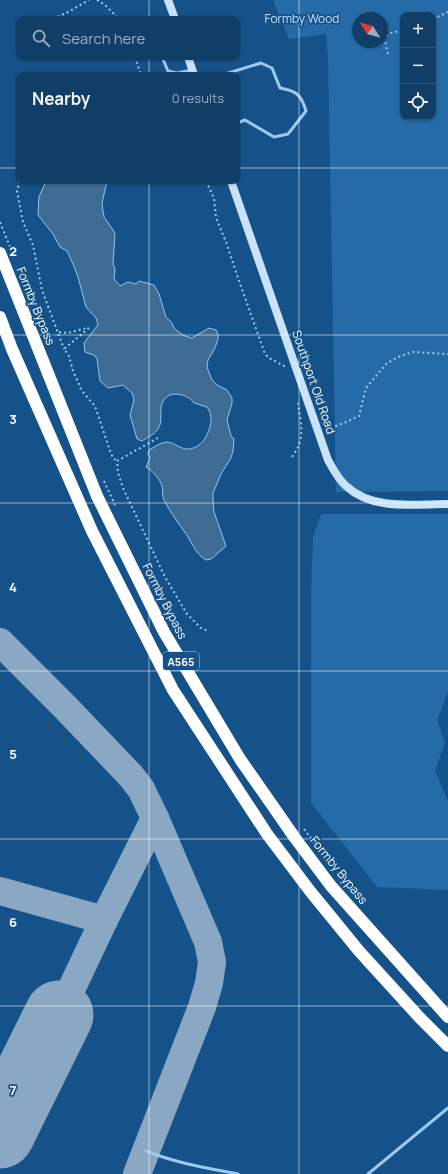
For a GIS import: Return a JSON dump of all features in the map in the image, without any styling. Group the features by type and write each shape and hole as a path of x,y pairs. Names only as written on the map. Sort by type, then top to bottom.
{"highway":[{"name":"Formby Bypass","path":"6,252 97,496 168,639 240,759 295,838 332,886 448,1017"},
{"name":"A565","path":"0,317 92,531 172,690 268,834 310,891 359,951 420,1018 448,1046"}],"street":[{"path":"168,0 173,16"},
{"path":"189,60 193,72"},
{"name":"Southport Old Road","path":"232,184 328,460 333,470 342,482 353,492 385,504 448,504"}],"lane":[{"path":"163,60 168,71 172,72"},
{"path":"232,72 261,63 272,68 280,88 293,90 303,101 306,111 288,134 274,137 245,120 240,122"},
{"path":"368,1174 448,1108"},
{"path":"146,1151 182,1162 238,1174"}],"path":[{"path":"59,16 89,0"},
{"path":"97,0 105,5 116,16"},
{"path":"436,17 448,12"},
{"path":"388,54 384,37 400,31"},
{"path":"136,60 139,72"},
{"path":"19,184 17,191 23,222 33,245 42,290 64,348 69,356 73,371 82,391 95,406 110,451 113,458 117,461 118,473 123,488 165,577 187,614 201,628 208,631"},
{"path":"207,184 214,198 216,218 226,242 265,354 269,358 288,368"},
{"path":"0,222 6,252"},
{"path":"59,332 65,334 80,328 89,328 64,348"},
{"path":"318,431 326,430 359,416 366,388 386,364 398,357 413,352 448,354"},
{"path":"292,457 297,451 302,435 298,401"},
{"path":"117,461 158,438"},
{"path":"101,474 117,510"},
{"path":"300,824 352,892"}],"green space":[{"name":"Formby Wood","path":"273,0 448,0 448,491 336,492 328,57 326,34 289,39"},
{"path":"321,514 448,514 448,692 437,720 445,743 435,771 448,801 448,890 377,887 311,803 311,594 313,537"}],"shaded area":[{"path":"45,184 106,184 102,203 104,217 115,233 113,264 115,269 114,279 120,286 128,282 136,284 139,281 154,285 159,294 166,317 172,323 174,328 185,336 192,338 209,328 216,330 218,334 215,348 208,360 207,366 212,380 217,385 227,390 232,398 227,420 231,436 234,439 231,458 221,474 213,493 214,512 226,546 211,559 206,560 196,550 165,502 160,481 154,473 146,467 150,458 148,454 149,450 159,444 169,442 186,449 197,447 204,439 209,429 211,423 210,412 207,407 194,403 188,397 179,394 170,395 162,404 160,423 156,432 142,441 137,439 130,415 134,400 132,393 123,385 108,388 100,381 97,359 94,355 85,352 84,343 98,324 96,318 86,307 78,277 67,251 60,247 53,234 38,215 39,197"}],"taxiway":[{"path":"0,642 66,708 131,776 141,789 208,942 212,962 209,983 202,1007 137,1174"},
{"path":"59,1015 155,818"},
{"path":"0,891 104,920"}],"runway":[{"path":"0,1134 59,1015"}]}
